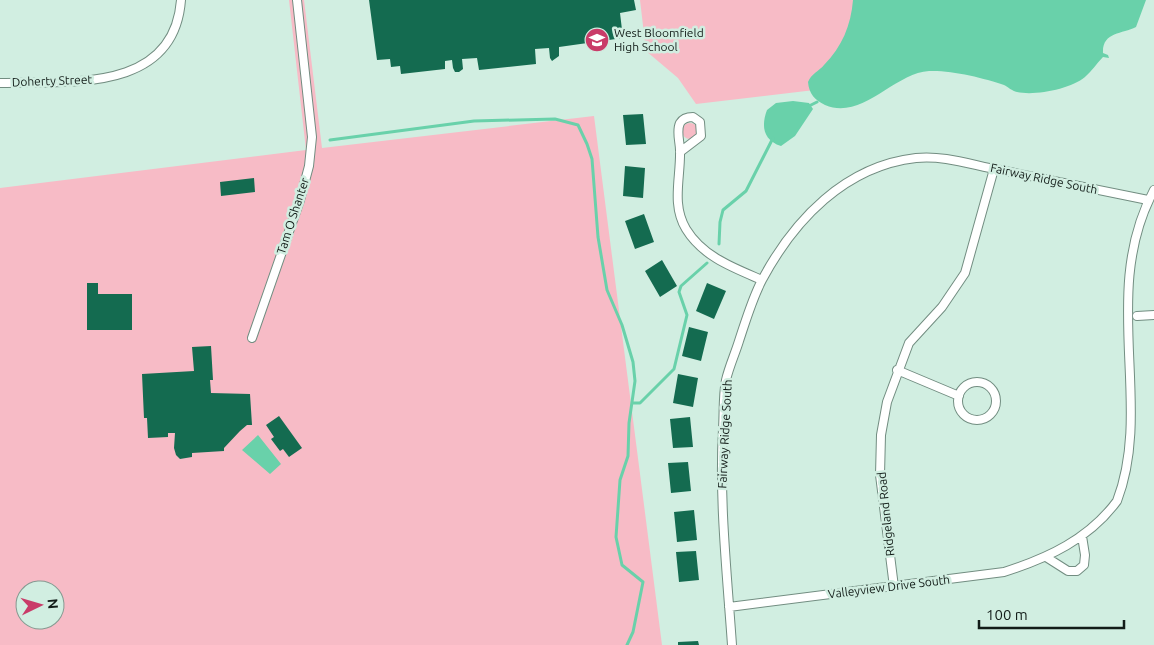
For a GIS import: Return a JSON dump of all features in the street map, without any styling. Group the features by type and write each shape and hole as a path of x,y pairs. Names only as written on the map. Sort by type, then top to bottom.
{"street":[{"name":"Doherty Street","path":"0,82 82,81 115,76 144,65 157,55 170,39 175,29 181,0"},
{"name":"Tam O Shanter","path":"252,338 300,200 309,166 312,137 298,0"},
{"path":"680,152 677,190 680,217 687,230 696,242 723,263 762,280"},
{"name":"Fairway Ridge South","path":"732,645 722,521 721,463 726,381 751,305 762,280 787,241 810,212 839,187 859,174 883,164 916,158 943,159 1148,200"},
{"name":"Ridgeland Road","path":"894,587 880,475 881,435 887,402 897,370 909,343 942,307 966,273 994,169"},
{"path":"1154,190 1148,200 1138,238 1134,270 1138,320 1154,314"},
{"path":"897,370 959,396"},
{"path":"982,383 994,392 995,406 986,418 972,420 960,411 959,396 968,385 982,383"},
{"name":"Valleyview Drive South","path":"729,607 984,576 1023,566 1046,557 1082,536 1107,514 1134,475"},
{"path":"1046,557 1068,571 1077,571 1084,565 1085,556 1082,536"}],"shaded area":[{"path":"289,0 304,0 322,148 594,116 662,645 0,645 0,188 306,150"},
{"path":"640,0 881,0 890,81 696,104 678,78 646,51"},
{"path":"853,0 1146,0 1136,27 1109,37 1106,41 1103,53 1108,55 1109,58 1103,57 1085,77 1071,85 1043,92 1025,93 977,77 929,71 903,79 865,102 852,107 839,108 825,105 815,99 808,82 841,43 848,27"},
{"path":"793,101 809,103 813,109 795,136 781,146 770,140 767,136 764,127 765,116 767,110 776,103"},
{"path":"687,123 693,123 698,128 696,137 687,139 682,134 682,128"},
{"path":"258,435 281,464 270,474 242,450"}],"building":[{"path":"369,0 634,0 636,10 620,13 623,38 559,47 559,56 552,61 549,48 535,49 536,64 479,70 477,58 462,59 463,69 459,72 455,72 452,60 445,61 445,69 401,74 400,66 391,67 390,59 377,60"},
{"path":"643,114 646,144 626,145 623,115"},
{"path":"625,166 645,168 643,198 623,196"},
{"path":"254,178 255,192 221,196 220,182"},
{"path":"644,214 654,242 635,249 625,221"},
{"path":"662,260 677,286 660,297 645,271"},
{"path":"87,283 98,283 98,294 132,294 132,330 87,330"},
{"path":"707,283 726,291 714,319 696,311"},
{"path":"689,327 708,332 701,361 682,356"},
{"path":"211,346 213,380 210,380 211,393 250,394 252,425 247,425 240,431 224,448 224,451 192,453 192,457 180,459 176,455 174,448 175,433 168,433 168,437 148,438 147,418 144,418 142,374 194,371 192,347"},
{"path":"678,374 698,378 693,407 673,403"},
{"path":"279,416 302,448 289,457 283,449 280,451 271,439 274,437 266,425"},
{"path":"690,417 693,447 673,448 670,419"},
{"path":"688,462 691,491 671,493 668,463"},
{"path":"694,510 697,540 677,542 674,512"},
{"path":"696,551 699,580 679,582 676,552"},
{"path":"698,641 699,645 678,645 678,642"}],"waterway":[{"path":"809,106 817,102"},
{"path":"330,140 474,121 555,119 578,125 592,159 598,237 607,290 622,325 633,362 635,381 629,423 628,456 620,480 616,537 622,565 643,582 633,632 627,645"},
{"path":"719,244 720,222 723,210 746,191 773,138"},
{"path":"632,403 640,403 674,369 687,315 679,292 681,286 707,263"}],"place":[{"name":"West Bloomfield High School","path":"597,40"}]}
